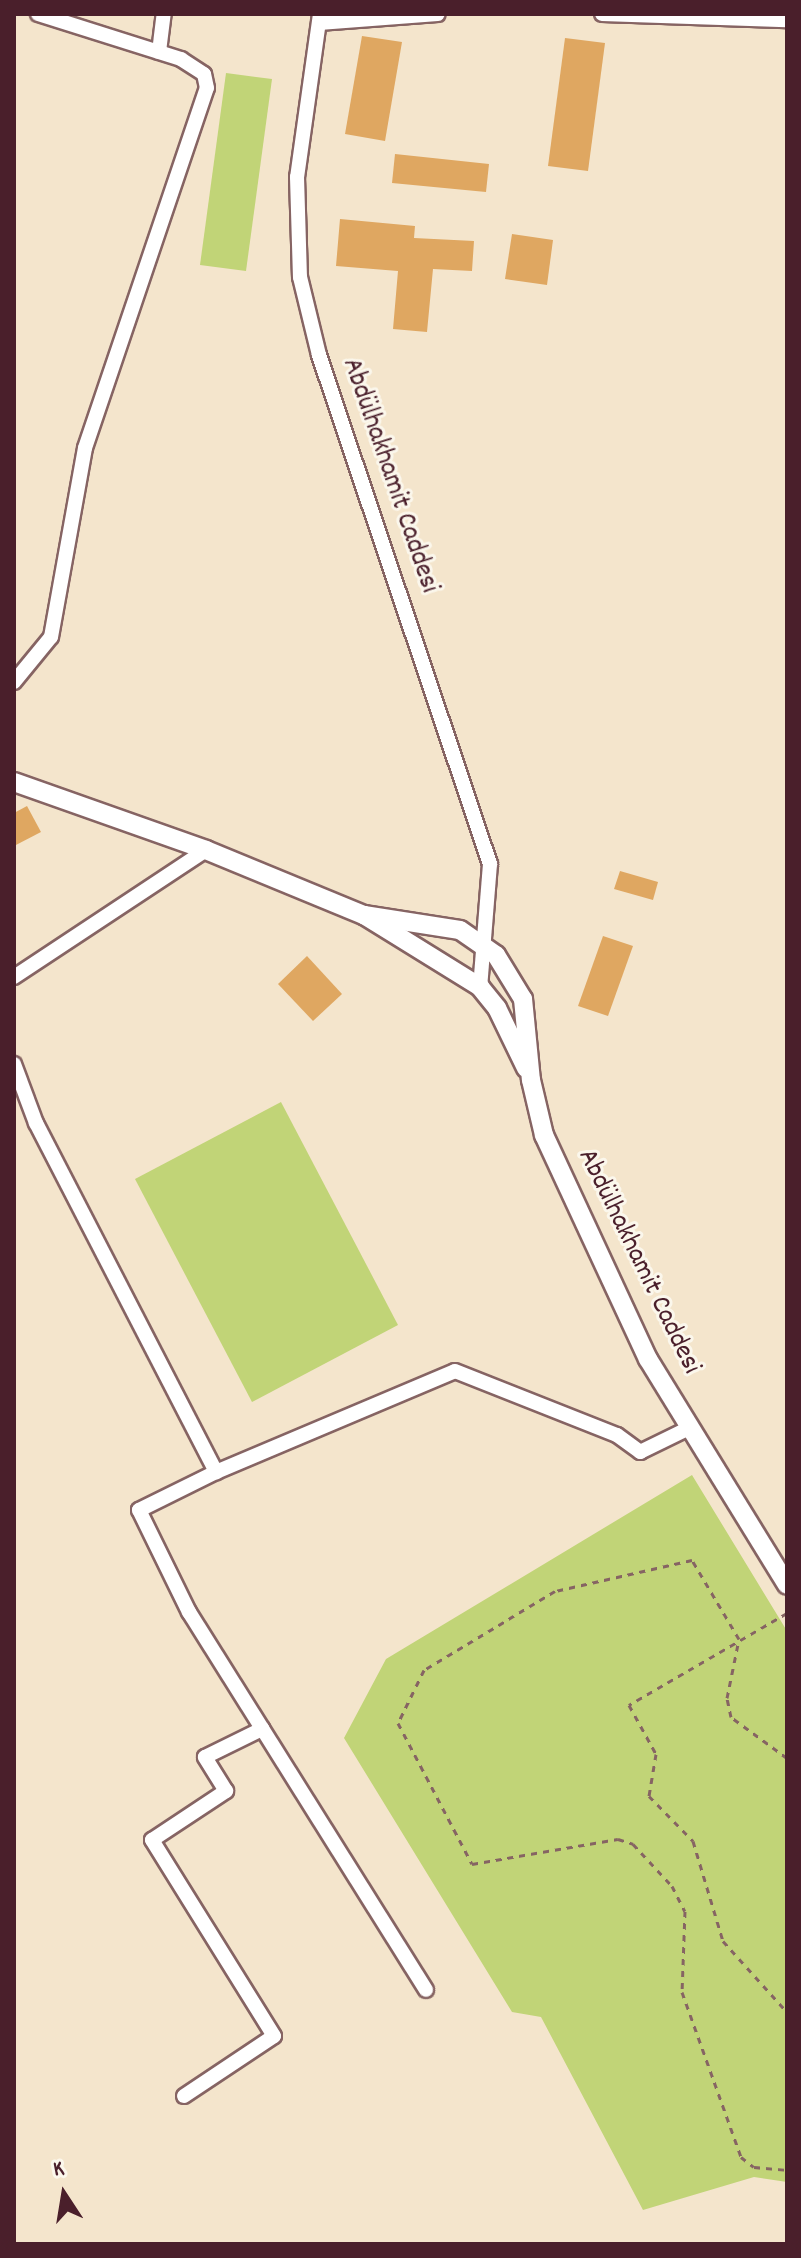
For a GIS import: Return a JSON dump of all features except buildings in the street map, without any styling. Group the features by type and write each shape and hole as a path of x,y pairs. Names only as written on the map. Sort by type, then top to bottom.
{"main road":[{"name":"Abdülhakhamit Caddesi","path":"14,782 206,850 364,915 480,987 497,1008 531,1080 551,1149 648,1359 787,1585"},
{"name":"Abdülhakhamit Caddesi","path":"364,915 460,930 485,946 523,999 531,1080"}],"street":[{"path":"14,682 51,637 85,448 207,88 204,74 159,52 38,14"},
{"path":"159,52 164,14"},
{"path":"320,18 438,14"},
{"path":"602,14 787,20"},
{"name":"Abdülhakhamit Caddesi","path":"320,18 297,177 300,277 319,355 490,864 480,987"},
{"path":"14,977 206,850"},
{"path":"497,1008 523,999"},
{"path":"14,1064 36,1123 216,1472"},
{"path":"426,1990 189,1612 139,1510 216,1472 455,1371 617,1435 640,1452 691,1427"},
{"path":"184,2096 274,2036 152,1840 226,1791 205,1757 262,1729"}],"path":[{"path":"787,1758 737,1724 728,1711 739,1639 692,1560 558,1590 424,1670 398,1723 472,1864 618,1839 633,1844 672,1886 685,1911 682,1992 741,2157 754,2167 787,2170"},
{"path":"787,1613 629,1705 656,1754 649,1796 693,1841 723,1941 787,2012"}],"green space":[{"path":"226,73 272,79 246,271 200,265"},
{"path":"281,1102 398,1325 252,1402 135,1179"},
{"path":"692,1475 787,1631 787,2182 754,2177 643,2210 541,2017 512,2012 344,1738 386,1659"}]}
